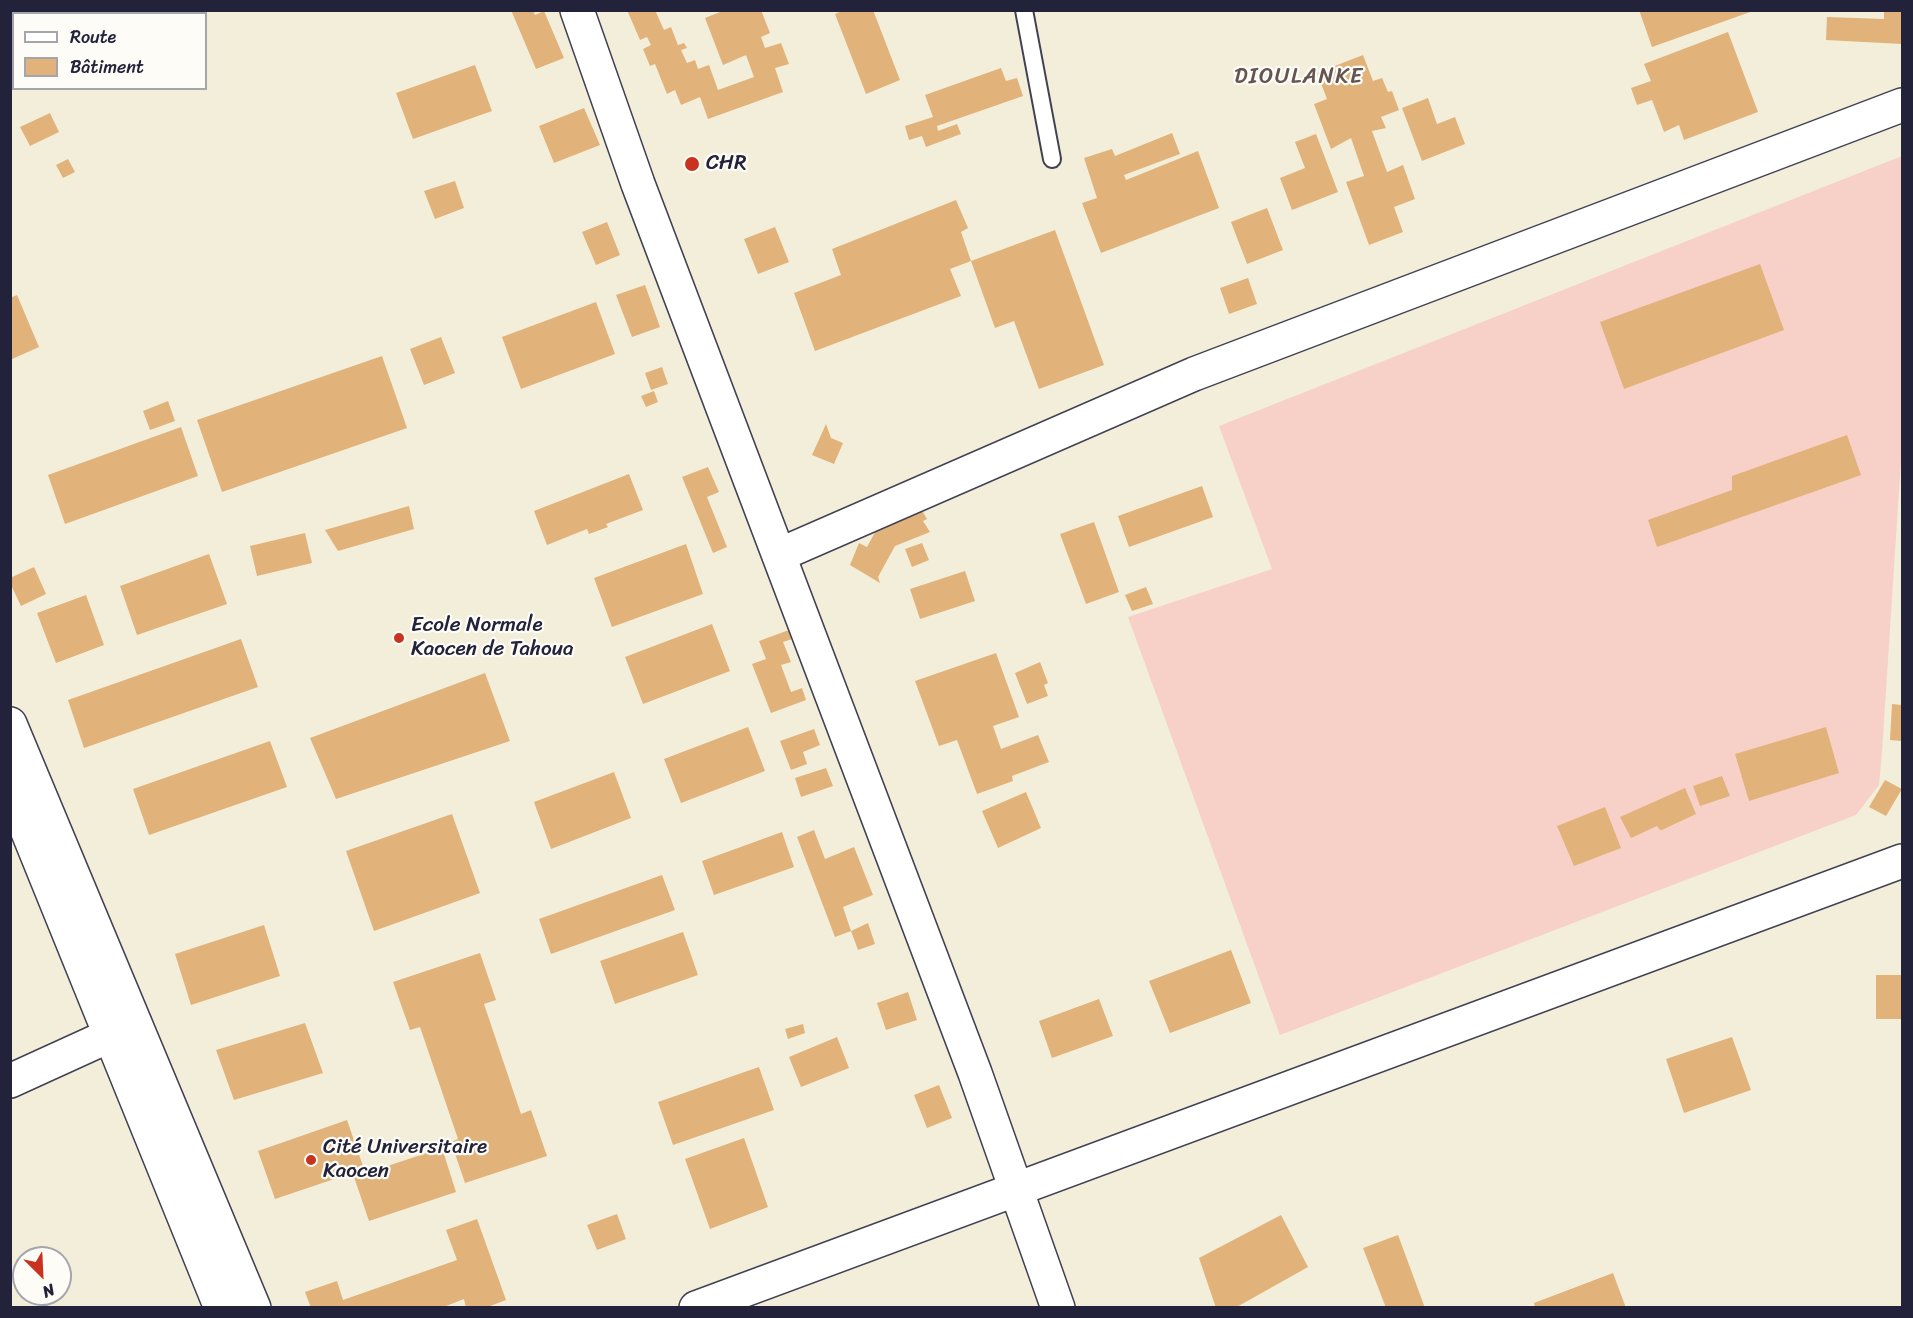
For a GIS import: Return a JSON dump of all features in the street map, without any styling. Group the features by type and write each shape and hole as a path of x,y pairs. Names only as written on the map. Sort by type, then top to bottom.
{"street":[{"path":"577,10 638,184 971,1062 1058,1308"},
{"path":"779,555 1194,374 1902,105"},
{"path":"10,724 123,1030 221,1308"},
{"path":"10,788 254,1308"},
{"path":"696,1308 1902,861"},
{"path":"10,1081 123,1030"}],"lane":[{"path":"1024,10 1052,159"}],"shaded area":[{"path":"1902,156 1902,445 1879,785 1856,815 1280,1035 1128,617 1272,569 1219,426"}],"building":[{"path":"511,10 533,10 535,15 544,11 564,58 536,69"},
{"path":"627,10 655,10 664,30 671,27 678,45 684,43 687,48 681,50 687,63 695,60 698,69 709,65 718,90 754,77 746,55 723,65 705,18 725,10 761,10 770,33 761,37 765,48 781,43 789,64 775,68 783,92 708,119 700,97 681,105 675,90 667,94 655,64 650,66 643,49 651,45 647,37 640,40"},
{"path":"844,10 873,10 900,80 866,94 835,14"},
{"path":"1639,10 1753,10 1753,11 1652,47"},
{"path":"1884,10 1902,10 1902,44 1826,40 1827,17 1884,19"},
{"path":"1728,32 1758,112 1684,140 1679,125 1664,132 1652,100 1637,105 1631,88 1651,81 1644,64"},
{"path":"1363,55 1373,81 1382,78 1388,92 1392,91 1399,110 1381,117 1386,128 1372,131 1387,172 1403,165 1415,199 1394,207 1403,232 1369,245 1346,182 1364,176 1351,138 1331,149 1314,104 1327,99 1317,73"},
{"path":"475,65 492,111 413,139 396,93"},
{"path":"1001,68 1006,81 1017,78 1023,96 937,126 938,131 957,124 961,134 926,147 922,136 909,140 905,126 933,117 925,95"},
{"path":"1428,98 1437,124 1455,117 1465,144 1422,161 1402,108"},
{"path":"584,108 600,145 554,163 539,126"},
{"path":"50,113 59,132 30,146 20,127"},
{"path":"1172,133 1180,154 1124,175 1126,180 1198,151 1219,208 1101,253 1082,203 1097,198 1084,158 1112,149 1115,156"},
{"path":"1316,134 1338,192 1292,210 1280,178 1305,168 1295,142"},
{"path":"68,159 75,172 63,178 56,165"},
{"path":"455,181 464,208 435,219 424,191"},
{"path":"956,200 968,228 961,232 971,261 950,269 961,296 815,351 794,293 841,275 832,249"},
{"path":"1267,208 1283,250 1247,264 1231,222"},
{"path":"607,222 620,255 596,265 582,232"},
{"path":"775,227 789,262 758,274 744,239"},
{"path":"1055,230 1104,365 1039,389 1014,321 995,328 971,261"},
{"path":"1760,264 1784,330 1624,389 1600,322"},
{"path":"1248,278 1257,304 1229,314 1220,288"},
{"path":"645,285 660,327 632,337 616,295"},
{"path":"17,295 39,347 10,360 10,298"},
{"path":"596,302 615,354 521,389 502,337"},
{"path":"441,337 455,373 424,385 410,349"},
{"path":"382,356 407,428 222,492 197,420"},
{"path":"662,367 668,384 651,390 645,373"},
{"path":"654,391 658,402 646,407 641,396"},
{"path":"168,401 175,421 150,430 143,411"},
{"path":"826,424 831,438 843,443 834,464 812,455"},
{"path":"181,427 198,476 65,524 48,475"},
{"path":"1847,435 1861,475 1657,547 1648,520 1732,490 1732,476"},
{"path":"708,467 719,492 707,497 727,547 713,553 682,477"},
{"path":"629,474 643,510 606,524 608,527 589,534 587,529 547,545 534,511"},
{"path":"1202,486 1213,517 1129,547 1118,516"},
{"path":"409,506 414,529 338,551 325,530"},
{"path":"920,507 927,519 923,521 930,532 895,546 878,577 880,583 850,565 859,543 867,547 880,523"},
{"path":"1094,522 1119,592 1086,604 1060,534"},
{"path":"305,533 312,563 257,576 250,546"},
{"path":"922,543 929,560 912,567 905,549"},
{"path":"686,544 703,594 612,627 594,578"},
{"path":"209,554 227,604 137,635 120,586"},
{"path":"34,567 46,594 21,606 10,583 10,578"},
{"path":"965,571 975,601 920,619 910,589"},
{"path":"1146,587 1153,604 1132,611 1125,595"},
{"path":"86,595 104,645 56,663 37,613"},
{"path":"712,624 730,671 643,704 625,657"},
{"path":"789,630 792,639 783,642 791,662 781,665 791,692 802,688 806,700 771,713 752,664 766,659 759,641"},
{"path":"241,639 258,687 84,748 68,700"},
{"path":"996,653 1019,717 993,726 1001,749 1038,735 1049,762 1012,776 1013,781 977,794 957,740 939,746 915,681"},
{"path":"1040,662 1048,683 1044,685 1048,696 1027,704 1015,673"},
{"path":"485,673 510,741 336,799 310,738"},
{"path":"1892,704 1902,705 1902,741 1890,740"},
{"path":"748,727 765,771 681,803 664,759"},
{"path":"1826,727 1839,773 1749,801 1735,754"},
{"path":"814,729 820,745 803,752 807,764 791,770 780,741"},
{"path":"270,741 287,787 149,835 133,789"},
{"path":"826,768 833,786 801,797 795,778"},
{"path":"614,772 631,818 551,849 534,802"},
{"path":"1722,776 1730,796 1700,806 1693,786"},
{"path":"1885,780 1902,789 1886,816 1869,807"},
{"path":"1685,788 1696,814 1662,830 1657,826 1631,838 1620,817"},
{"path":"1026,792 1041,828 998,848 982,811"},
{"path":"1605,807 1621,848 1574,866 1557,826"},
{"path":"452,814 480,893 374,931 346,851"},
{"path":"814,830 825,859 854,847 873,895 843,907 851,931 835,937 797,837"},
{"path":"782,832 794,867 714,895 702,861"},
{"path":"662,875 675,910 551,954 539,919"},
{"path":"868,923 875,944 858,950 851,931"},
{"path":"264,925 280,976 191,1005 175,954"},
{"path":"683,932 698,975 615,1004 600,961"},
{"path":"1231,950 1251,1003 1170,1033 1149,981"},
{"path":"480,953 496,1000 484,1004 521,1114 531,1110 547,1156 465,1183 451,1142 458,1139 420,1027 410,1030 393,982"},
{"path":"1876,975 1901,975 1901,1019 1876,1019"},
{"path":"908,992 917,1020 886,1030 877,1003"},
{"path":"1099,999 1113,1036 1052,1058 1039,1021"},
{"path":"305,1023 323,1073 234,1100 216,1050"},
{"path":"803,1024 805,1033 788,1039 785,1029"},
{"path":"837,1037 849,1068 801,1087 789,1057"},
{"path":"1732,1037 1751,1090 1684,1113 1666,1059"},
{"path":"759,1067 774,1110 673,1145 658,1102"},
{"path":"939,1085 952,1118 927,1128 914,1095"},
{"name":"Cité Universitaire Kaocen","path":"347,1120 364,1169 275,1199 258,1151"},
{"path":"744,1138 768,1207 710,1229 685,1159"},
{"path":"442,1148 456,1192 369,1221 354,1177"},
{"path":"617,1214 626,1239 597,1250 587,1225"},
{"path":"1281,1215 1308,1267 1235,1308 1216,1308 1199,1258"},
{"path":"477,1219 506,1300 485,1308 466,1308 464,1299 441,1308 311,1308 305,1292 337,1281 343,1300 457,1260 446,1230"},
{"path":"1398,1235 1425,1308 1386,1308 1363,1248"},
{"path":"1613,1273 1626,1308 1535,1308 1534,1303"}],"place":[{"name":"CHR","path":"692,164"},
{"name":"Ecole Normale Kaocen de Tahoua","path":"399,638"},
{"name":"Cité Universitaire Kaocen","path":"311,1160"}],"district":[{"name":"DIOULANKE","path":"1299,77"}]}
